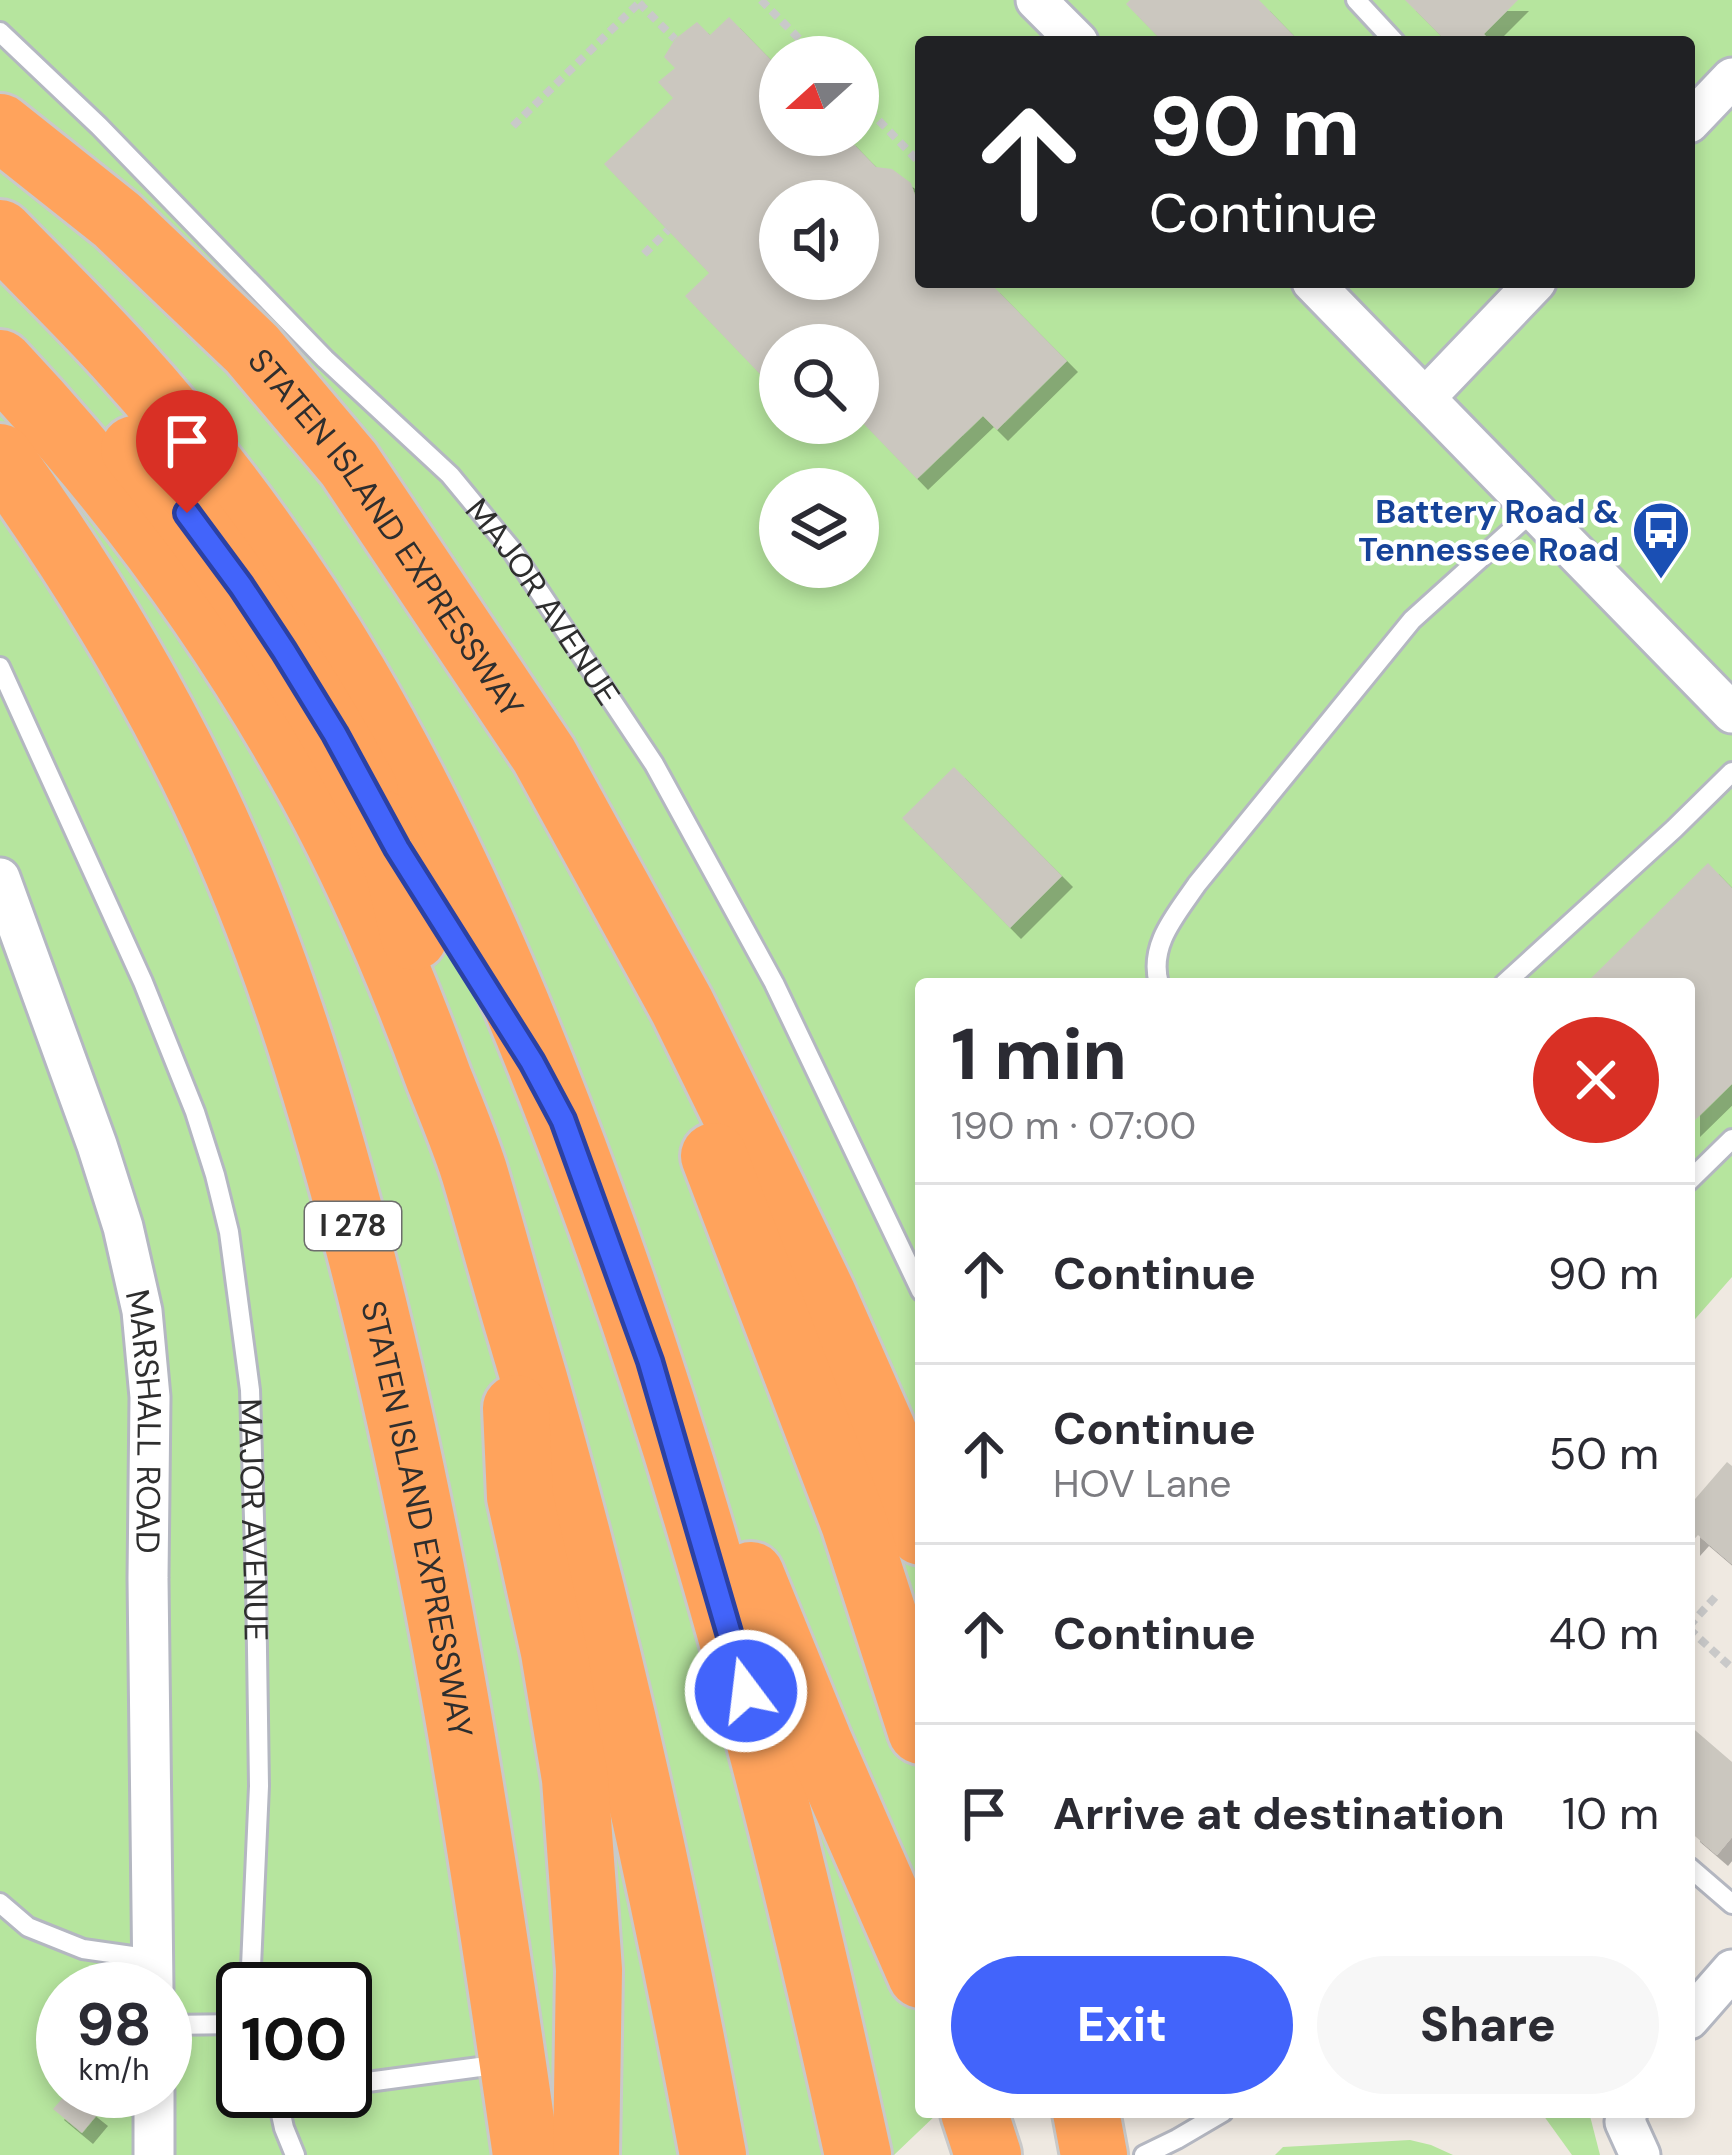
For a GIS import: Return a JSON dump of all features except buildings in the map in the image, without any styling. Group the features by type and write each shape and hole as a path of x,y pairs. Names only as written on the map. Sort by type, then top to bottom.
{"highway":[{"name":"STATEN ISLAND EXPRESSWAY","path":"0,128 117,220 252,350 349,464 544,755 682,1006 824,1294 915,1516"},
{"path":"0,233 120,357 198,450 240,586 253,691 313,792 400,971 472,1167"},
{"path":"0,299 127,440 240,586 335,734 383,824 532,1062 563,1120 650,1361 696,1513 794,1877 858,2155"},
{"path":"0,363 110,487 354,674 432,817 498,961 819,1742 915,1961"},
{"name":"STATEN ISLAND EXPRESSWAY","path":"0,457 108,620 197,783 265,943 337,1160 412,1467 444,1633 526,2155"},
{"path":"383,824 399,872 452,1100 560,1463 622,1712 713,2155"},
{"path":"682,1006 715,1162 846,1503 915,1713"},
{"path":"510,1296 520,1497 554,1652 575,1779 590,1970 586,2155"},
{"path":"976,2118 988,2155"},
{"path":"1024,2118 1033,2155"},
{"path":"1087,2118 1094,2155"}],"street":[{"path":"1036,0 1072,36"},
{"path":"1695,116 1732,78"},
{"path":"1318,288 1732,713"},
{"path":"1425,398 1530,288"},
{"name":"MARSHALL ROAD","path":"0,878 97,1145 123,1227 142,1311 150,1397 153,1962"},
{"path":"1695,2012 1732,1970"},
{"path":"154,2118 154,2155"}],"lane":[{"path":"1356,0 1389,36"},
{"name":"MAJOR AVENUE","path":"0,32 99,126 325,359 451,475 511,549 654,764 774,983 915,1279"},
{"path":"1157,978 1157,950 1197,884 1412,620 1534,510"},
{"name":"MAJOR AVENUE","path":"0,668 143,982 195,1112 229,1232 250,1390 256,1582 259,1786 251,1962"},
{"path":"1511,978 1732,772"},
{"path":"1695,1175 1732,1139"},
{"path":"1695,1872 1732,1904"},
{"path":"0,1903 28,1927 121,1962"},
{"path":"372,2081 513,2063"},
{"path":"282,2118 295,2155"},
{"path":"1144,2155 1213,2118"}],"path":[{"path":"761,0 796,36"},
{"path":"513,126 641,1 675,39"},
{"path":"879,121 915,158"},
{"path":"644,254 668,230"},
{"path":"1695,1621 1718,1594"},
{"path":"1695,1634 1732,1668"}],"green space":[{"path":"0,0 1732,0 1732,1277 1695,1319 1695,978 915,978 915,2118 933,2118 894,2155 0,2155"},
{"path":"1545,2118 1591,2118 1600,2155 1572,2155"},
{"path":"1410,2140 1453,2155 1275,2155 1283,2147"}],"place":[{"name":"Battery Road & Tennessee Road","path":"1661,581"}],"route":[{"path":"187,513 284,651 397,848 532,1062 563,1120 650,1361 746,1691"}]}
